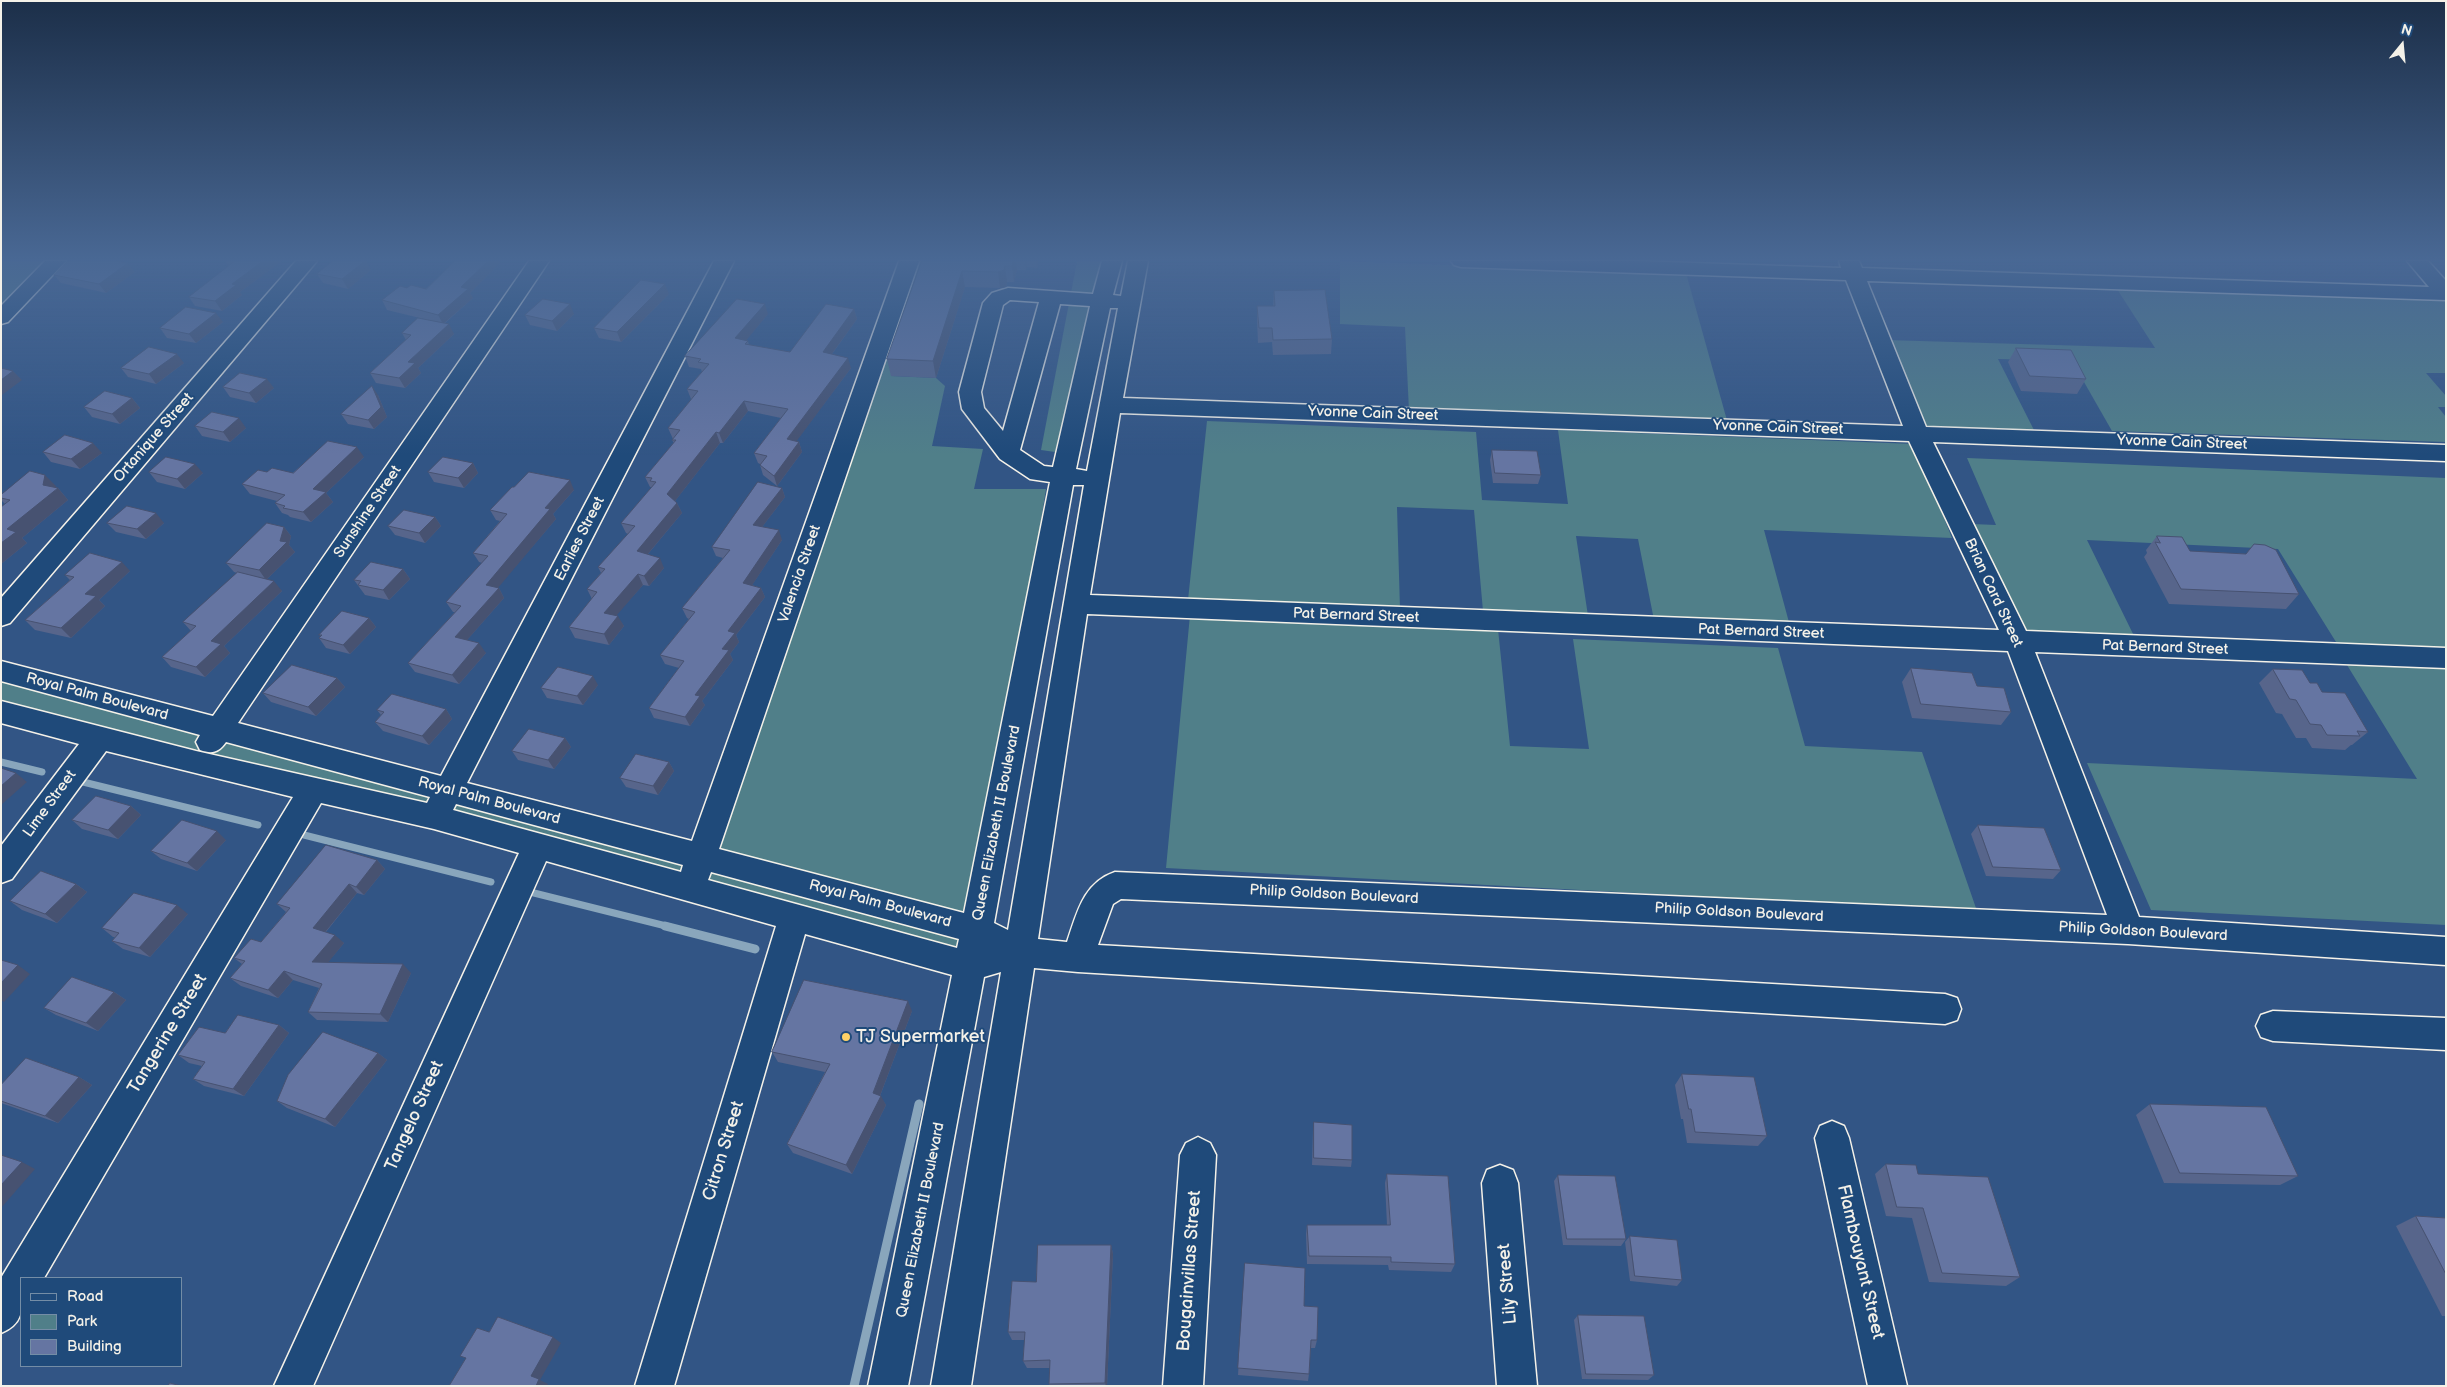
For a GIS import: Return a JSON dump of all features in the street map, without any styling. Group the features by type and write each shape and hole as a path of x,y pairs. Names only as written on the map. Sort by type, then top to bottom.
{"street":[{"name":"Ortanique Street","path":"1,616 251,326"},
{"name":"Sunshine Street","path":"196,763 495,326"},
{"name":"Earlies Street","path":"434,817 690,326"},
{"name":"Valencia Street","path":"690,888 886,326"},
{"path":"987,326 970,392 972,409 1008,453 1038,473 1097,479"},
{"path":"1008,453 1043,326"},
{"name":"Queen Elizabeth II Boulevard","path":"888,1386 971,966 976,930 1064,477 1096,326"},
{"path":"951,1386 1076,604 1126,326"},
{"name":"Brian Card Street","path":"1874,326 1917,433 2018,642 2128,930"},
{"name":"Yvonne Cain Street","path":"1110,405 2446,453"},
{"name":"Pat Bernard Street","path":"1076,604 2446,658"},
{"name":"Royal Palm Boulevard","path":"1,671 976,930 1021,952"},
{"name":"Royal Palm Boulevard","path":"1,712 196,763 434,817 971,966"},
{"name":"Lime Street","path":"1,870 98,738"},
{"name":"Tangerine Street","path":"23,1277 313,790"},
{"name":"Tangelo Street","path":"294,1386 537,846"},
{"name":"Philip Goldson Boulevard","path":"1078,958 1092,916 1102,896 1115,885 2128,930 2446,952"},
{"name":"Citron Street","path":"654,1386 794,917"},
{"path":"971,966 1021,952 1078,958 1945,1009"},
{"path":"2273,1026 2446,1034"},
{"name":"Flambouyant Street","path":"1832,1138 1888,1386"},
{"name":"Bougainvillas Street","path":"1183,1386 1198,1155"},
{"name":"Lily Street","path":"1500,1183 1517,1386"},
{"name":"Tangerine Street","path":"1,1314 20,1282"}],"green space":[{"path":"886,326 908,326 891,376 936,378 945,386 932,446 983,449 974,489 1046,489 971,966 1,712 1,671 701,857"},
{"path":"1065,326 1087,326 1055,452 1041,450"},
{"path":"1377,326 1701,326 1728,424 1409,411 1405,327"},
{"path":"2141,326 2446,326 2446,373 2426,373 2446,396 2446,407 2438,407 2446,417 2446,442 2112,431 2072,361 1998,359 2035,432 1925,429 1886,340 2155,348"},
{"path":"1207,421 1476,432 1482,500 1568,504 1558,430 1914,444 1952,538 1764,530 1790,626 1654,620 1638,539 1576,536 1588,616 1483,611 1474,510 1397,507 1400,609 1188,600"},
{"path":"1967,458 2446,478 2446,654 2341,650 2278,549 2087,540 2136,640 2018,635 1972,524 1996,525"},
{"path":"1190,615 1498,629 1510,746 1589,749 1573,639 1778,648 1805,746 1922,752 1977,911 1166,868"},
{"path":"2347,665 2446,669 2446,925 2151,910 2087,763 2417,779"}],"building":[{"path":"163,326 200,326 189,334 160,328"},
{"path":"410,326 447,326 408,362 415,363 399,378 370,373 411,335 402,333"},
{"path":"596,326 623,326 617,332 594,328"},
{"path":"713,326 746,326 735,338 748,341 745,344 790,352 810,326 842,326 823,352 848,358 787,439 799,442 774,476 760,465 767,456 754,453 788,409 744,401 719,433 716,432 667,494 677,503 637,551 660,558 644,576 638,574 604,613 618,616 604,634 569,627 597,592 587,589 605,569 598,567 635,526 621,523 656,482 650,481 652,478 645,477 676,440 672,440 680,430 668,428 698,391 687,389 709,364 698,362 701,359 685,356"},
{"path":"899,326 944,326 933,361 887,359"},
{"path":"1259,326 1330,326 1332,339 1273,340 1272,328 1259,328"},
{"path":"149,347 177,354 149,374 121,368"},
{"path":"2016,348 2071,350 2086,379 2030,376"},
{"path":"1,368 13,371 1,380"},
{"path":"240,373 267,379 249,393 223,387"},
{"path":"372,386 381,407 368,420 341,414"},
{"path":"105,391 132,398 112,414 84,407"},
{"path":"212,412 239,418 223,432 195,426"},
{"path":"65,435 93,443 71,459 43,452"},
{"path":"328,441 357,447 313,489 326,492 303,512 283,508 285,506 275,503 285,495 242,484 258,470 267,472 272,468 293,473"},
{"path":"1492,450 1537,451 1541,475 1495,473"},
{"path":"166,457 195,464 177,479 149,472"},
{"path":"443,457 473,463 458,478 428,472"},
{"path":"30,471 45,475 43,485 58,488 7,529 16,532 1,543 1,507 10,500 1,498 1,495"},
{"path":"529,472 570,480 545,508 550,509 486,585 499,588 455,637 479,643 452,675 408,663 461,606 446,602 488,556 473,553 507,514 490,510"},
{"path":"758,482 782,488 753,525 779,530 743,583 761,588 728,631 735,633 722,649 729,650 695,695 700,696 685,717 649,708 684,661 660,655 695,612 682,608 730,550 712,547"},
{"path":"127,506 156,513 137,529 107,523"},
{"path":"404,510 435,517 419,533 388,526"},
{"path":"267,523 284,527 280,541 287,542 259,570 226,563"},
{"path":"2157,536 2182,537 2190,551 2246,554 2254,544 2265,545 2276,550 2299,594 2181,589 2155,542 2160,543"},
{"path":"90,553 122,562 85,594 96,596 61,628 25,620 74,577 65,575"},
{"path":"371,562 403,569 383,590 358,585 361,581 354,580"},
{"path":"238,572 274,581 211,641 221,644 196,667 162,657 196,626 183,622"},
{"path":"342,611 369,618 343,645 319,638 322,635 319,635"},
{"path":"292,665 337,678 308,707 263,693"},
{"path":"558,667 593,676 577,696 541,688"},
{"path":"1911,668 1972,673 1977,686 2004,688 2011,712 1921,704"},
{"path":"2273,669 2302,670 2310,683 2317,683 2322,692 2345,693 2368,732 2357,731 2360,736 2327,735 2321,725 2310,724 2296,700 2290,699"},
{"path":"392,694 446,709 422,736 375,722 384,712 377,710"},
{"path":"529,729 565,738 548,760 512,751"},
{"path":"636,754 669,762 653,786 620,778"},
{"path":"1,768 16,773 1,786"},
{"path":"96,796 131,806 108,830 72,820"},
{"path":"182,820 217,831 187,863 151,851"},
{"path":"1978,825 2044,828 2061,870 1993,867"},
{"path":"326,845 377,860 356,887 349,884 313,928 335,935 312,962 403,964 380,1014 308,1012 322,984 284,971 268,990 230,978 245,961 234,958 251,939 261,942 290,908 277,904"},
{"path":"41,871 76,884 45,914 10,901"},
{"path":"134,893 177,905 139,948 112,941 119,933 102,928"},
{"path":"1,960 18,965 1,983"},
{"path":"72,977 114,992 86,1023 44,1008"},
{"path":"804,980 908,1001 873,1093 881,1096 846,1165 787,1144 830,1064 772,1052"},
{"path":"238,1015 279,1025 233,1089 193,1079 205,1062 178,1055 199,1027 225,1033"},
{"path":"323,1032 378,1053 325,1119 277,1101 288,1075"},
{"path":"26,1058 79,1077 45,1116 1,1101 1,1085"},
{"path":"1682,1074 1754,1077 1767,1136 1695,1132"},
{"path":"2150,1104 2266,1107 2298,1176 2180,1173"},
{"path":"1314,1122 1352,1125 1352,1160 1314,1158"},
{"path":"1,1155 22,1162 1,1185"},
{"path":"1886,1164 1916,1165 1918,1174 1988,1177 2020,1277 1942,1273 1923,1208 1897,1207"},
{"path":"1387,1174 1448,1176 1455,1264 1391,1262 1391,1257 1309,1256 1307,1225 1390,1225"},
{"path":"1558,1175 1615,1176 1626,1239 1567,1239"},
{"path":"2416,1216 2446,1218 2446,1274"},
{"path":"1630,1236 1677,1240 1682,1280 1635,1276"},
{"path":"1038,1245 1111,1245 1105,1383 1049,1384 1050,1360 1023,1361 1025,1332 1008,1332 1012,1281 1036,1282"},
{"path":"1245,1263 1305,1268 1304,1306 1318,1307 1317,1340 1311,1340 1309,1374 1238,1368"},
{"path":"1578,1315 1644,1316 1654,1375 1586,1374"},
{"path":"498,1317 553,1337 531,1376 539,1379 536,1386 449,1386 466,1358 460,1356 477,1328 489,1332"},
{"path":"170,1383 181,1386 168,1386"}],"waterway":[{"path":"1,762 42,772"},
{"path":"79,781 258,825"},
{"path":"304,835 491,882"},
{"path":"530,892 670,927"},
{"path":"665,926 755,949"},
{"path":"854,1386 919,1104"}],"place":[{"name":"TJ Supermarket","path":"846,1037"}]}
